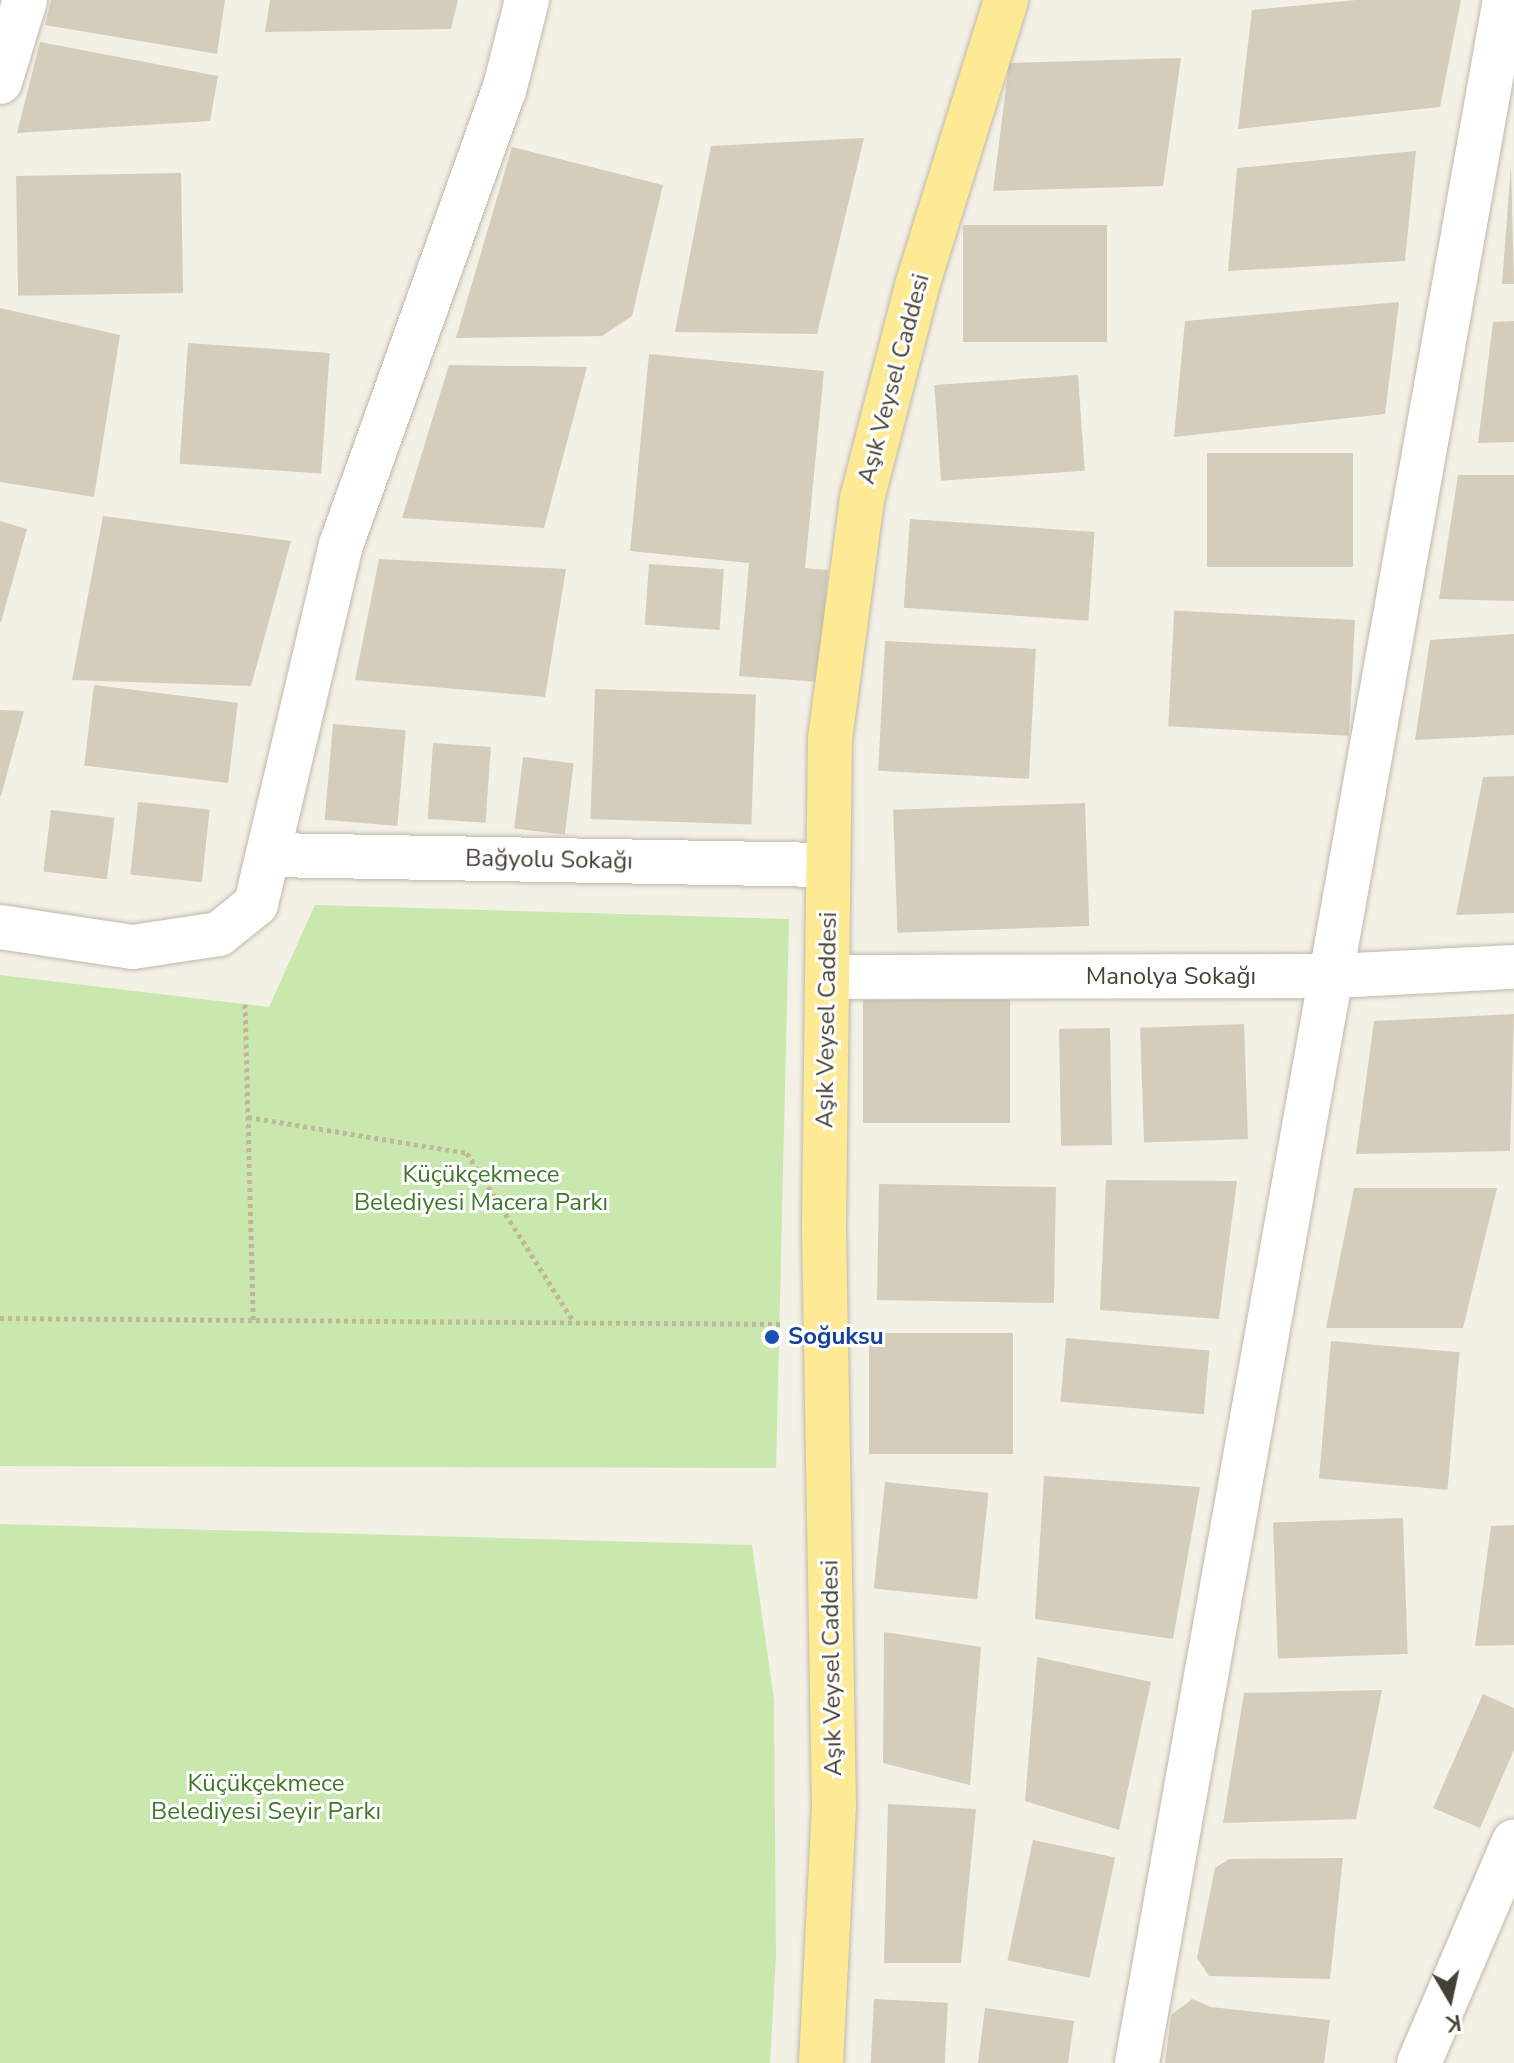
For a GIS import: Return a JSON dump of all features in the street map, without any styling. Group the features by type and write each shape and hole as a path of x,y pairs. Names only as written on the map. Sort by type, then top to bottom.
{"main road":[{"name":"Aşık Veysel Caddesi","path":"821,2063 834,1806 826,1328 830,739 862,499 917,286 1006,0"}],"street":[{"path":"0,82 25,0"},
{"path":"0,927 133,947 219,934 256,904 341,545 504,91 527,0"},
{"path":"1137,2063 1334,976 1505,0"},
{"name":"Bağyolu Sokağı","path":"270,855 828,865"},
{"name":"Manolya Sokağı","path":"827,977 1334,976 1514,967"},
{"path":"1419,2063 1514,1841"}],"path":[{"path":"245,1004 253,1320"},
{"path":"248,1117 467,1153 574,1322"},
{"path":"0,1318 574,1322 826,1328"}],"green space":[{"name":"Küçükçekmece Belediyesi Macera Parkı","path":"315,905 789,919 776,1468 0,1466 0,975 269,1007"},
{"name":"Küçükçekmece Belediyesi Seyir Parkı","path":"0,1524 752,1545 774,1700 776,1955 770,2063 0,2063"}],"building":[{"path":"51,0 225,0 217,54 45,25"},
{"path":"270,0 458,0 451,29 265,32"},
{"path":"1356,0 1461,0 1440,107 1238,129 1252,10"},
{"path":"40,42 218,76 210,121 17,133"},
{"path":"1181,58 1163,186 993,191 1009,63"},
{"path":"864,138 817,334 675,332 711,146"},
{"path":"512,147 663,185 632,316 602,336 456,338"},
{"path":"1416,151 1405,261 1228,271 1237,168"},
{"path":"1511,165 1514,284 1502,284"},
{"path":"181,173 183,293 18,296 16,176"},
{"path":"963,225 1107,225 1107,342 963,342"},
{"path":"1399,302 1385,414 1174,437 1185,321"},
{"path":"0,308 120,335 94,497 0,482"},
{"path":"1514,321 1514,442 1478,443 1493,322"},
{"path":"188,343 330,353 321,474 180,464"},
{"path":"649,354 824,371 805,568 828,570 819,682 739,676 749,563 630,551"},
{"path":"449,365 587,367 544,528 402,518"},
{"path":"1078,375 1085,471 941,481 934,385"},
{"path":"1207,453 1353,453 1353,567 1207,567"},
{"path":"1458,475 1514,475 1514,601 1439,599"},
{"path":"103,516 291,541 251,686 72,680"},
{"path":"910,519 1095,532 1088,621 904,608"},
{"path":"0,521 27,529 1,622 0,622"},
{"path":"379,559 566,569 545,697 355,680"},
{"path":"649,564 724,569 720,630 645,625"},
{"path":"1174,611 1355,620 1349,736 1168,726"},
{"path":"1514,634 1514,735 1415,740 1430,640"},
{"path":"885,641 1036,649 1029,779 878,771"},
{"path":"94,685 238,703 228,783 84,765"},
{"path":"595,689 756,695 751,825 590,819"},
{"path":"0,710 24,711 1,796 0,796"},
{"path":"333,724 406,730 397,826 325,820"},
{"path":"433,743 491,747 486,823 428,819"},
{"path":"523,757 574,763 565,835 514,828"},
{"path":"1514,776 1514,913 1456,915 1483,777"},
{"path":"138,802 210,810 202,882 130,875"},
{"path":"1085,803 1089,926 897,933 893,810"},
{"path":"51,810 115,818 107,879 43,872"},
{"path":"863,1000 1010,1000 1010,1123 863,1123"},
{"path":"1514,1014 1510,1151 1356,1154 1374,1021"},
{"path":"1244,1024 1248,1139 1144,1143 1140,1028"},
{"path":"1110,1028 1112,1145 1061,1146 1059,1029"},
{"path":"1106,1180 1237,1181 1219,1319 1100,1310"},
{"path":"879,1184 1056,1187 1054,1303 877,1300"},
{"path":"1354,1188 1497,1188 1463,1328 1326,1328"},
{"path":"869,1333 1013,1333 1013,1454 869,1454"},
{"path":"1066,1338 1209,1351 1204,1414 1060,1402"},
{"path":"1331,1341 1460,1352 1447,1490 1319,1478"},
{"path":"1044,1476 1200,1487 1173,1639 1035,1619"},
{"path":"885,1482 988,1493 977,1599 874,1588"},
{"path":"1403,1518 1408,1654 1278,1658 1273,1523"},
{"path":"1514,1525 1514,1645 1475,1646 1491,1526"},
{"path":"884,1632 981,1647 970,1785 883,1763"},
{"path":"1037,1657 1151,1682 1119,1830 1025,1801"},
{"path":"1382,1690 1356,1819 1223,1823 1244,1693"},
{"path":"1483,1694 1514,1708 1514,1750 1480,1828 1433,1808"},
{"path":"888,1804 976,1809 961,1963 884,1963"},
{"path":"1033,1840 1115,1857 1090,1978 1007,1960"},
{"path":"1343,1858 1330,1979 1209,1976 1197,1958 1215,1868 1229,1859"},
{"path":"874,1999 948,2003 945,2063 871,2063"},
{"path":"1192,1999 1211,2007 1330,2020 1324,2063 1165,2063 1171,2015"},
{"path":"985,2008 1074,2021 1068,2063 978,2063"}],"place":[{"name":"Soğuksu","path":"772,1337"}]}
